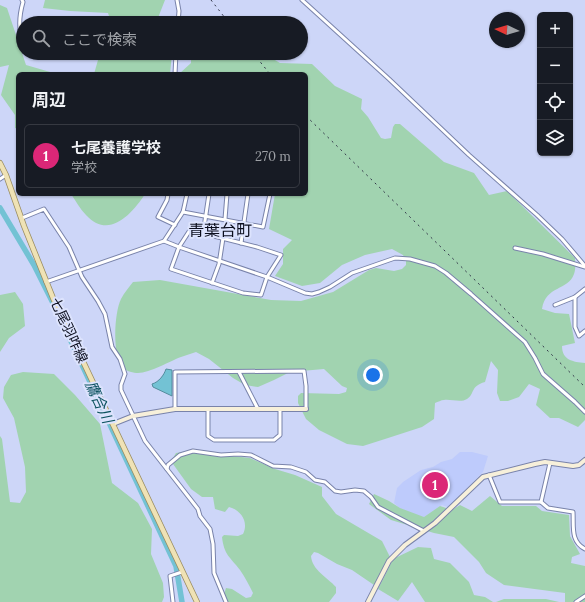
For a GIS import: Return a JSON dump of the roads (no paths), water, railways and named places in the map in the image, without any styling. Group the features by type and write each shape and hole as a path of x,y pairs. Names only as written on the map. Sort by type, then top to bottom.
{"main road":[{"name":"七尾羽咋線","path":"0,163 6,175 46,282 197,602"}],"street":[{"path":"20,16 23,2 22,0"},
{"path":"177,0 179,16"},
{"path":"302,0 562,239 585,266"},
{"path":"175,72 176,60"},
{"path":"0,179 6,175"},
{"path":"168,196 158,217 175,225"},
{"path":"46,282 164,241 183,212 186,196"},
{"path":"203,234 209,196"},
{"path":"224,219 227,196"},
{"path":"241,243 248,196"},
{"path":"183,212 206,215 263,227 270,196"},
{"path":"22,218 44,209 71,251 87,285 105,314 112,347 120,358 125,374 121,389 145,441 198,509 200,516 210,529 213,544 214,573 226,602"},
{"path":"190,230 203,234 281,255 267,277 261,295 243,293 171,268 179,247 190,230"},
{"path":"212,283 220,261 222,238"},
{"path":"164,241 267,277 305,293 312,294 330,288 359,270 395,258 410,259 435,266 446,273 471,294 525,342 532,352 542,374 585,412"},
{"path":"515,248 585,266"},
{"path":"555,305 575,297 585,289"},
{"path":"575,297 575,327 579,336 585,331"},
{"path":"113,424 133,416 175,409 306,409 306,386 304,371 175,372 175,409"},
{"path":"239,372 258,409"},
{"path":"208,409 208,436 214,440 274,440 280,435 280,409"},
{"path":"167,469 168,465 180,455 193,451 221,455 251,455 273,466 290,467 306,472 315,480 325,482 335,490 341,492 355,490 364,491 378,508 424,531"},
{"path":"368,602 389,561 405,545 435,523 478,481 489,475 535,464 550,463 573,466 579,465 585,460"},
{"path":"540,502 550,463"},
{"path":"489,475 500,502 540,502 548,508 573,512 574,535 578,543 585,549"},
{"path":"173,602 170,576 182,572"},
{"path":"576,602 585,596"}],"waterway":[{"name":"鷹合川","path":"0,208 34,265 56,309"},
{"name":"鷹合川","path":"63,324 176,566 182,602"}],"railway":[{"path":"211,0 224,16"},
{"path":"259,60 268,72"},
{"path":"308,118 585,387"}],"place":[{"name":"七尾養護学校","path":"435,485"}],"district":[{"name":"青葉台町","path":"220,230"}]}
